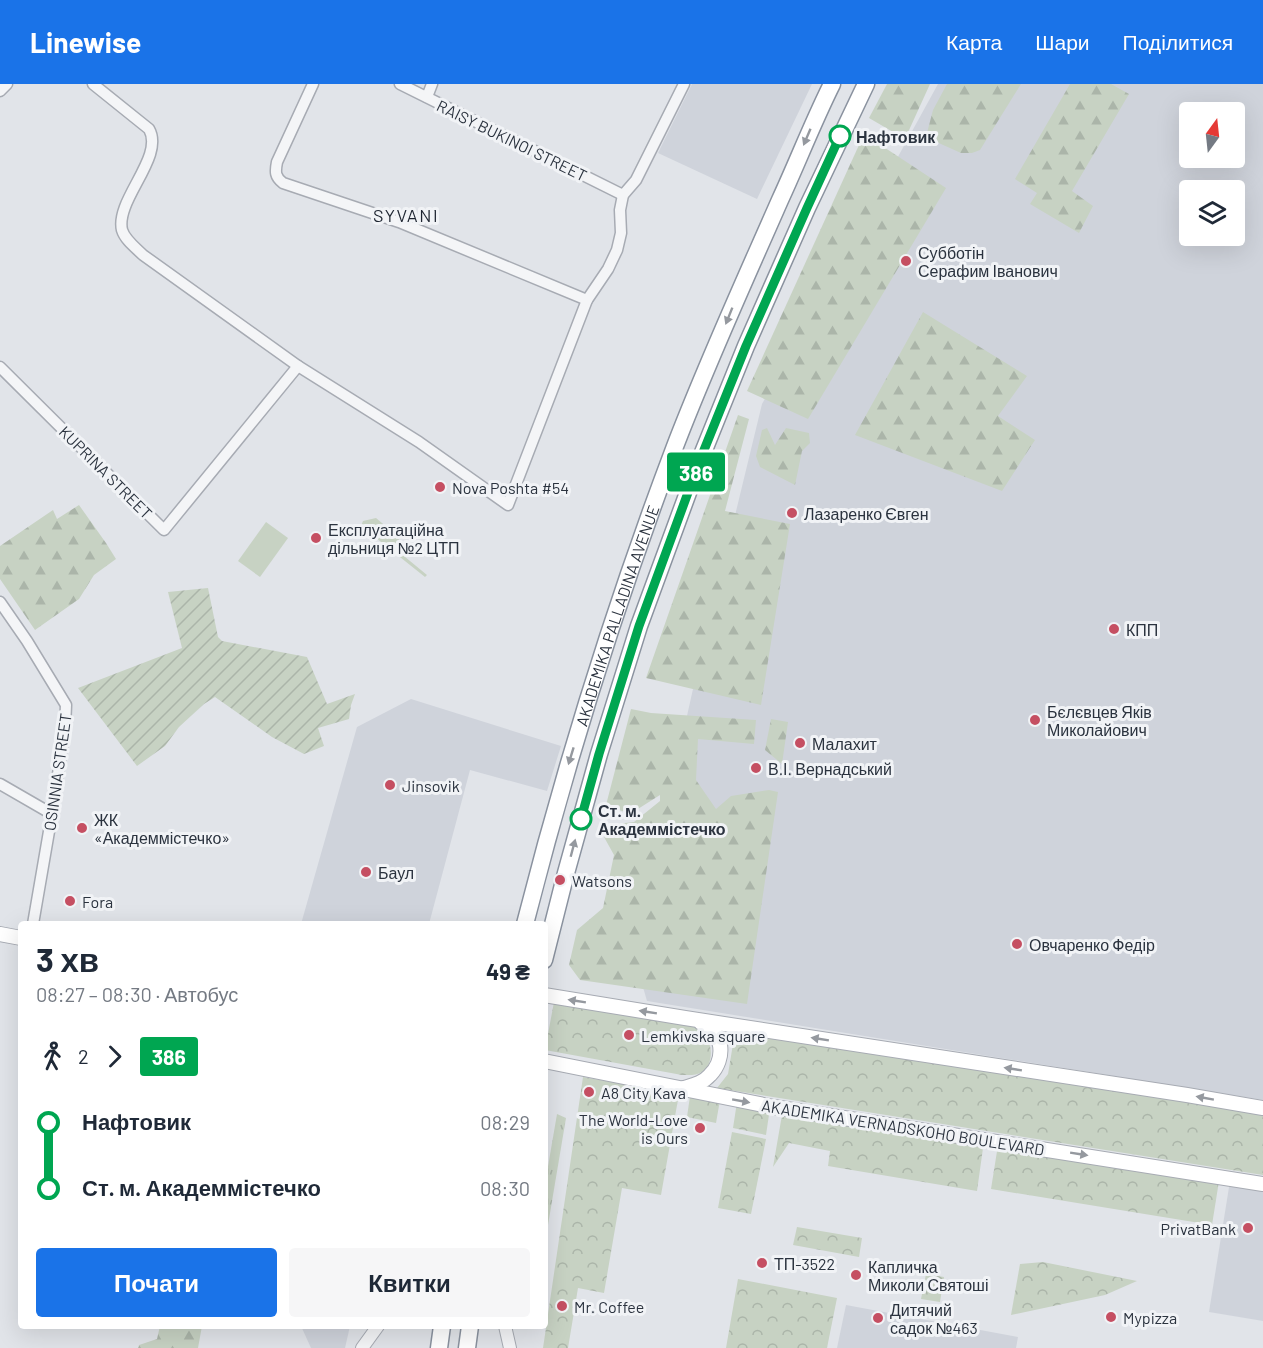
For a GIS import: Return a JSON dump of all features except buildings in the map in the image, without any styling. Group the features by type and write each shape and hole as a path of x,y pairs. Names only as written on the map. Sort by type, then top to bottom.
{"highway":[{"name":"AKADEMIKA PALLADINA AVENUE","path":"526,921 558,798 613,620 675,448 735,299 815,117 832,84"},
{"name":"AKADEMIKA PALLADINA AVENUE","path":"548,944 599,754 639,626 708,439 811,198 866,84"},
{"path":"439,1348 442,1329"},
{"path":"466,1348 469,1329"}],"main road":[{"path":"0,934 18,937"},
{"path":"548,996 1263,1108"},
{"path":"684,1088 702,1082 711,1075 721,1055 716,1033 707,1025 685,1018"},
{"name":"AKADEMIKA VERNADSKOHO BOULEVARD","path":"548,1062 774,1107 1263,1184"}],"street":[{"path":"0,92 7,84"},
{"path":"93,84 149,129 153,135 150,153 125,207 123,217 122,229 126,237 143,255 298,366 419,442 508,505 587,300 608,269 617,250 621,233 620,210 623,195 636,180 684,84"},
{"path":"314,84 277,162 276,178 283,183 399,222 587,300"},
{"name":"RAISY BUKINOI STREET","path":"400,84 623,195"},
{"path":"427,97 432,84"},
{"name":"KUPRINA STREET","path":"0,367 164,530 298,366"},
{"name":"OSINNIA STREET","path":"0,602 27,640 66,705 65,728 34,921"},
{"path":"0,784 52,814"},
{"path":"362,1348 376,1329"},
{"path":"506,1329 510,1348"}],"shaded area":[{"path":"692,84 812,84 757,199 658,153"},
{"path":"938,84 1263,84 1263,1100 647,1001 635,959 693,689 762,404"},
{"path":"411,699 561,746 547,791 470,770 430,921 302,921 357,727"},
{"path":"1230,1181 1263,1187 1263,1321 1209,1312"},
{"name":"Дитячий садок №463","path":"846,1305 1018,1337 1016,1348 837,1348"},
{"path":"302,1329 349,1329 345,1348 311,1348"}],"green space":[{"path":"887,84 930,84 905,139 869,118"},
{"path":"947,84 1021,84 980,150 961,153 932,140 927,133 933,110"},
{"path":"1070,84 1111,84 1129,94 1072,191 1093,206 1079,233 1030,204 1037,193 1015,179"},
{"path":"864,134 946,188 808,419 747,391"},
{"path":"923,312 1027,376 998,416 1035,440 1002,491 855,435"},
{"path":"738,415 749,419 725,511 790,524 761,705 646,678"},
{"path":"767,428 775,445 786,428 809,433 810,443 802,451 795,485 760,467 756,456 762,430"},
{"path":"79,505 116,559 94,575 79,599 35,630 0,579 0,546 53,510 57,519"},
{"path":"376,518 400,538 393,547 427,575 425,577 361,526 363,521"},
{"path":"266,522 288,538 260,577 238,561"},
{"path":"208,588 218,637 222,641 307,657 327,704 355,694 349,719 318,728 324,746 304,754 272,737 215,697 179,727 165,746 137,766 78,688 182,648 168,592"},
{"path":"631,709 651,713 756,720 754,744 698,739 696,780 716,809 731,796 769,790 778,792 747,1004 580,980 569,965 577,930 603,908 614,855 604,837 607,825 634,822 660,801 660,795 630,814 606,805"},
{"path":"771,719 788,722 782,764 765,750"},
{"name":"Lemkivska square","path":"554,1002 690,1024 706,1036 711,1056 706,1069 700,1073 682,1075 548,1051 548,1034"},
{"path":"721,1027 1263,1114 1263,1175 717,1088 728,1074 733,1044"},
{"path":"583,1077 679,1094 661,1195 622,1188 604,1293 578,1288 568,1348 543,1348 546,1329 548,1329 548,1314"},
{"path":"690,1096 720,1100 716,1123 687,1117"},
{"path":"737,1102 770,1108 766,1135 733,1128"},
{"path":"783,1109 984,1141 977,1191 828,1166 830,1151 789,1143 773,1167"},
{"path":"557,1114 566,1118 548,1225 548,1166"},
{"path":"732,1132 766,1139 751,1214 718,1208"},
{"path":"998,1145 1219,1181 1212,1225 991,1189"},
{"path":"797,1227 862,1238 859,1257 793,1245"},
{"path":"1043,1262 1137,1281 1105,1295 1011,1315 1020,1264"},
{"path":"926,1274 944,1277 940,1302 921,1299"},
{"path":"738,1279 837,1298 827,1348 726,1348"},
{"path":"159,1329 201,1329 198,1348 138,1348 139,1345 157,1339"}],"bus line":[{"name":"386","path":"581,819 639,626 700,460 746,346 840,136"}],"place":[{"name":"Нафтовик","path":"840,136"},
{"name":"Субботін Серафим Іванович","path":"906,261"},
{"name":"Nova Poshta #54","path":"440,487"},
{"name":"Лазаренко Євген","path":"792,513"},
{"name":"Експлуатаційна дільниця №2 ЦТП","path":"316,538"},
{"name":"КПП","path":"1114,629"},
{"name":"Бєлєвцев Яків Миколайович","path":"1035,720"},
{"name":"Малахит","path":"800,743"},
{"name":"В.І. Вернадський","path":"756,768"},
{"name":"Jinsovik","path":"390,785"},
{"name":"Ст. м. Академмістечко","path":"581,819"},
{"name":"ЖК «Академмістечко»","path":"82,828"},
{"name":"Баул","path":"366,872"},
{"name":"Watsons","path":"560,880"},
{"name":"Fora","path":"70,901"},
{"name":"Овчаренко Федір","path":"1017,944"},
{"name":"Lemkivska square","path":"629,1035"},
{"name":"A8 City Kava","path":"589,1092"},
{"name":"The World-Love is Ours","path":"700,1128"},
{"name":"PrivatBank","path":"1248,1228"},
{"name":"ТП-3522","path":"762,1263"},
{"name":"Капличка Миколи Святоші","path":"856,1275"},
{"name":"Mr. Coffee","path":"562,1306"},
{"name":"Mypizza","path":"1111,1317"},
{"name":"Дитячий садок №463","path":"878,1318"}],"district":[{"name":"SYVANI","path":"406,215"}]}
